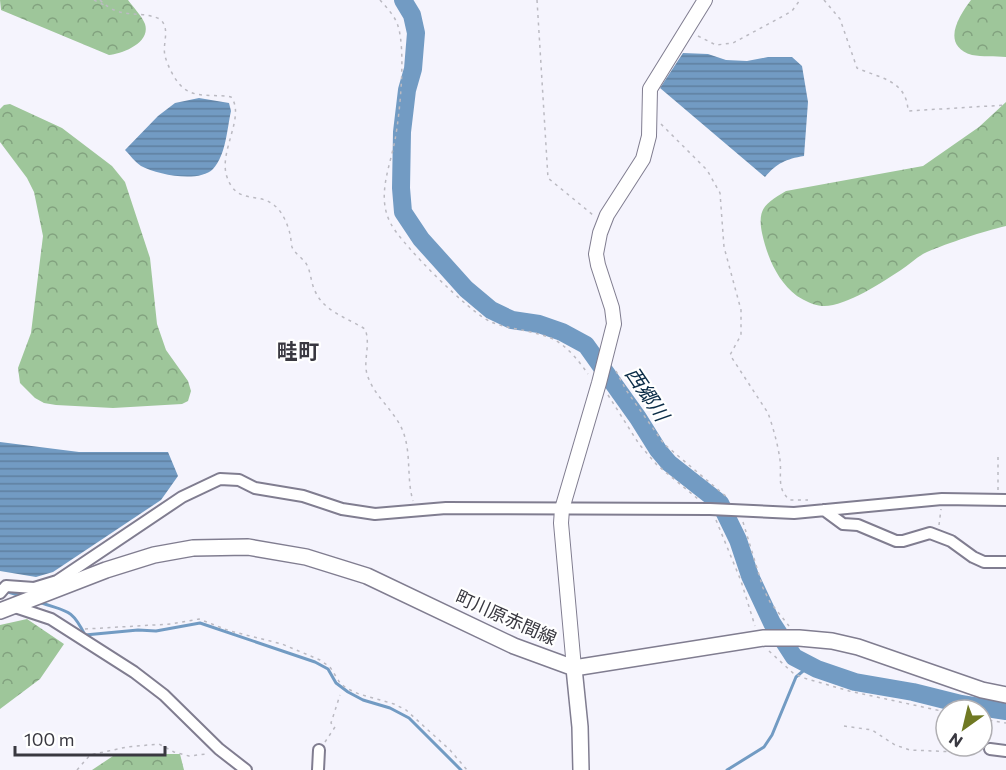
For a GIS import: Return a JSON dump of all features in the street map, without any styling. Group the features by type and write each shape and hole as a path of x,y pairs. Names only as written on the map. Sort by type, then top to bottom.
{"main road":[{"name":"町川原赤間線","path":"6,608 154,555 193,548 248,547 306,557 368,576 513,646 574,668 761,639 799,638 832,641 858,647 982,690 1006,695"},
{"path":"574,668 580,727 581,770"}],"street":[{"path":"574,668 561,524 562,509 599,385 614,324 612,308 598,265 597,254 603,223 643,159 649,136 650,89 705,0"},
{"path":"0,593 6,586 34,588 57,581 182,497 220,479 239,480 255,488 303,496 342,509 375,514 447,508 712,509 794,513 942,499 1002,500"},
{"path":"824,510 843,524 858,525 896,541 930,533 951,541 984,562 1006,562"},
{"path":"6,608 51,620 134,672 164,695 219,749 246,770"},
{"path":"318,770 319,750"}],"path":[{"path":"94,0 109,9 124,14 160,19 164,22 166,30 165,56 176,80 196,94 231,97 236,103 237,111 227,146 225,174 239,194 264,200 277,207 288,226 293,250 307,264 315,293 323,304 365,329 368,335 366,371 369,382 402,429 409,456 408,479 414,511"},
{"path":"99,0 105,6"},
{"path":"380,0 390,11 398,26 401,46 395,139 384,191 386,212 391,224 408,247 472,309 490,321 554,339 572,354 608,395 639,444 657,465 712,509 761,639 767,649 793,673 849,691 934,709"},
{"path":"537,0 548,178 603,223"},
{"path":"687,29 716,45 733,43 792,11 800,0"},
{"path":"824,0 840,19 857,68 891,81 902,92 907,101 908,111 1006,105"},
{"path":"649,122 663,125 707,170 720,193 723,247 741,310 741,335 730,355 771,421 780,460 780,486 783,493 790,500 814,501"},
{"path":"607,354 626,390 664,444 723,493 735,510 767,595 799,638"},
{"path":"998,457 1002,500"},
{"path":"938,535 942,499"},
{"path":"76,629 171,624 199,619 230,631 282,644 320,660 330,667 346,688 406,710 450,750 467,770"},
{"path":"319,750 335,727 331,723 340,695"},
{"path":"844,726 872,730 895,745 910,750 934,751"},
{"path":"77,770 90,755 127,747 159,744 174,752 189,756 207,754 219,749"}],"green space":[{"path":"0,0 128,0 144,21 146,31 140,42 128,50 109,55 1,10"},
{"path":"971,0 1006,0 1006,57 972,55 962,50 957,44 954,37 955,30"},
{"path":"1006,102 1006,226 966,237 927,252 874,287 831,306 822,306 797,296 778,276 767,250 761,225 762,212 773,199 786,191 923,166 979,127"},
{"path":"10,104 62,128 112,166 125,182 150,258 157,324 166,350 188,381 191,391 188,401 182,404 113,408 56,405 44,403 35,398 20,383 18,368 31,333 43,236 34,192 27,178 0,142 0,109"},
{"path":"27,619 64,644 40,679 0,709 0,625"},
{"path":"116,754 180,754 184,770 92,770"}],"water":[{"path":"683,53 708,54 726,60 747,61 768,57 792,57 802,66 808,102 804,156 782,162 765,177 660,88"},
{"path":"199,98 229,103 231,111 221,157 213,169 198,176 168,175 141,166 125,150 158,116 175,103"},
{"path":"0,442 79,452 168,452 178,476 161,500 53,572 36,577 0,571"}],"waterway":[{"name":"西郷川","path":"403,0 412,15 416,33 413,69 407,90 402,132 401,188 403,212 421,239 466,289 491,310 512,320 539,324 562,332 586,345 669,463 720,503 738,540 750,576 772,623 794,657 817,669 855,682 1006,711"},
{"path":"5,591 21,596"},
{"path":"39,602 67,612 76,619 85,635 138,630 156,631 200,623 315,662 328,669 336,683 348,692 409,718 461,770"},
{"path":"727,770 764,747 772,735 796,677 809,666"}],"district":[{"name":"畦町","path":"298,352"}]}
